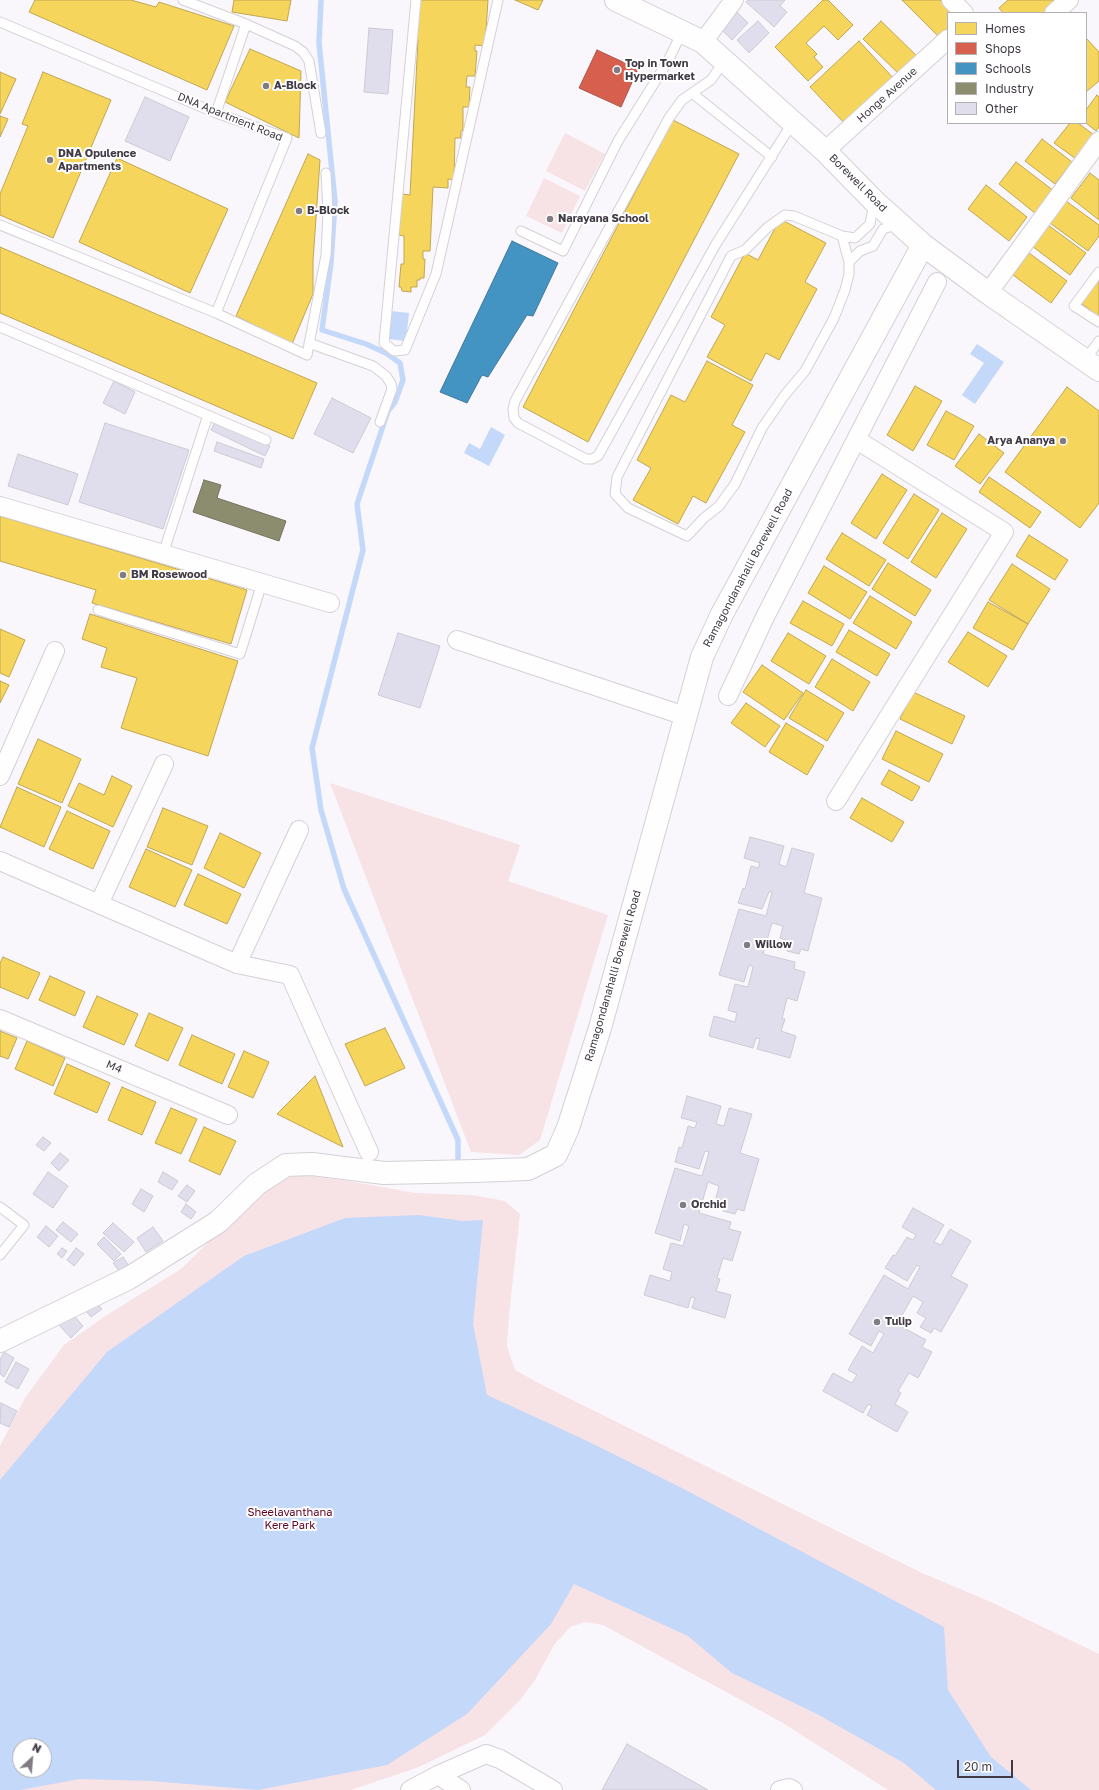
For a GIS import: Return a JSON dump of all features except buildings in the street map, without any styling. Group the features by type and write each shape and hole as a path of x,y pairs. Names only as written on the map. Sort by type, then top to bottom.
{"street":[{"name":"Borewell Road","path":"616,0 703,42 825,151 874,201 923,245 942,272 988,293 1092,365"},
{"path":"703,42 734,0"},
{"path":"951,0 963,12"},
{"path":"1055,12 1069,0"},
{"name":"Honge Avenue","path":"825,151 947,40"},
{"path":"988,293 1099,141"},
{"name":"Ramagondanahalli Borewell Road","path":"0,1341 135,1274 218,1222 257,1184 286,1164 312,1164 384,1173 476,1171 528,1169 556,1155 568,1128 600,1028 684,716 702,657 722,614 923,245"},
{"path":"728,696 765,617 942,272"},
{"path":"836,801 1004,532 857,440"},
{"path":"0,506 330,603"},
{"path":"457,640 684,716"},
{"path":"0,776 56,651"},
{"path":"99,904 164,764"},
{"path":"237,964 299,830"},
{"path":"0,860 237,964 290,975 369,1152"},
{"name":"M4","path":"0,1019 228,1115"},
{"path":"425,1785 486,1754 500,1759 553,1790"},
{"path":"425,1785 461,1790"},
{"path":"780,1790 789,1788 793,1790"}],"lane":[{"path":"183,0 246,24 295,46 303,52 309,61 321,133"},
{"path":"416,0 384,343 394,351 405,350 436,274 498,0"},
{"name":"DNA Apartment Road","path":"0,22 216,113 287,138 216,313"},
{"path":"216,113 246,24"},
{"path":"521,231 563,251 618,141 668,61 682,32"},
{"path":"724,60 711,80 682,100 668,118 515,401 512,410 514,418 518,423 586,459 592,459 598,456 716,244 793,122"},
{"path":"692,93 772,157"},
{"path":"0,225 216,313 307,355 326,255 328,211 326,173"},
{"path":"842,236 849,262 849,274 845,290 831,324 806,371 784,396 762,428 735,484 719,506 704,518 687,536 628,508 615,494 617,478 731,256 745,250 768,227 784,215 794,216 842,236 855,238 870,224 874,201"},
{"path":"849,262 860,251 873,246 883,229 889,227 897,221"},
{"path":"1099,272 1074,306 1099,322"},
{"path":"0,327 266,440"},
{"path":"1092,365 1099,340"},
{"path":"309,343 373,366 380,370 391,384 392,390 380,422"},
{"path":"163,554 208,415"},
{"path":"98,610 240,654 262,583"},
{"path":"0,1207 24,1225 0,1255"}],"green space":[{"path":"565,133 605,154 585,191 546,171"},
{"path":"544,178 580,196 562,233 526,216"},
{"path":"330,783 520,845 508,881 608,915 540,1140 519,1155 471,1152"},
{"name":"Sheelavanthana Kere Park","path":"290,1175 303,1175 348,1181 415,1193 472,1195 505,1201 520,1214 507,1346 515,1370 546,1387 922,1573 991,1602 1099,1654 1099,1790 888,1790 783,1723 603,1625 585,1622 570,1627 554,1645 535,1680 520,1700 485,1735 419,1767 351,1790 0,1790 0,1446 25,1398 64,1345 107,1315 181,1269 267,1185"}],"water":[{"path":"391,311 409,313 406,341 388,339"},
{"path":"977,344 1004,362 975,404 962,395 984,363 970,354"},
{"path":"491,427 505,435 489,466 464,453 469,443 480,449"},
{"name":"Sheelavanthana Kere Park","path":"419,1215 463,1221 483,1220 473,1324 487,1395 583,1439 680,1487 944,1627 948,1690 991,1757 1031,1790 936,1790 904,1763 817,1714 732,1673 688,1636 574,1584 551,1624 467,1714 387,1765 258,1790 152,1781 80,1779 20,1790 0,1790 0,1480 107,1352 244,1256 345,1218"}],"waterway":[{"path":"321,0 319,43 335,201 331,263 322,330 366,344 386,353 400,363 403,380 395,402 388,411 357,504 363,550 312,748 321,810 344,889 458,1140 458,1158"}],"place":[{"name":"Top in Town Hypermarket","path":"617,70"},
{"name":"A-Block","path":"266,86"},
{"name":"DNA Opulence Apartments","path":"50,160"},
{"name":"B-Block","path":"299,211"},
{"name":"Narayana School","path":"550,219"},
{"name":"Arya Ananya","path":"1063,441"},
{"name":"BM Rosewood","path":"123,575"},
{"name":"Willow","path":"747,945"},
{"name":"Orchid","path":"683,1205"},
{"name":"Tulip","path":"877,1322"}]}
